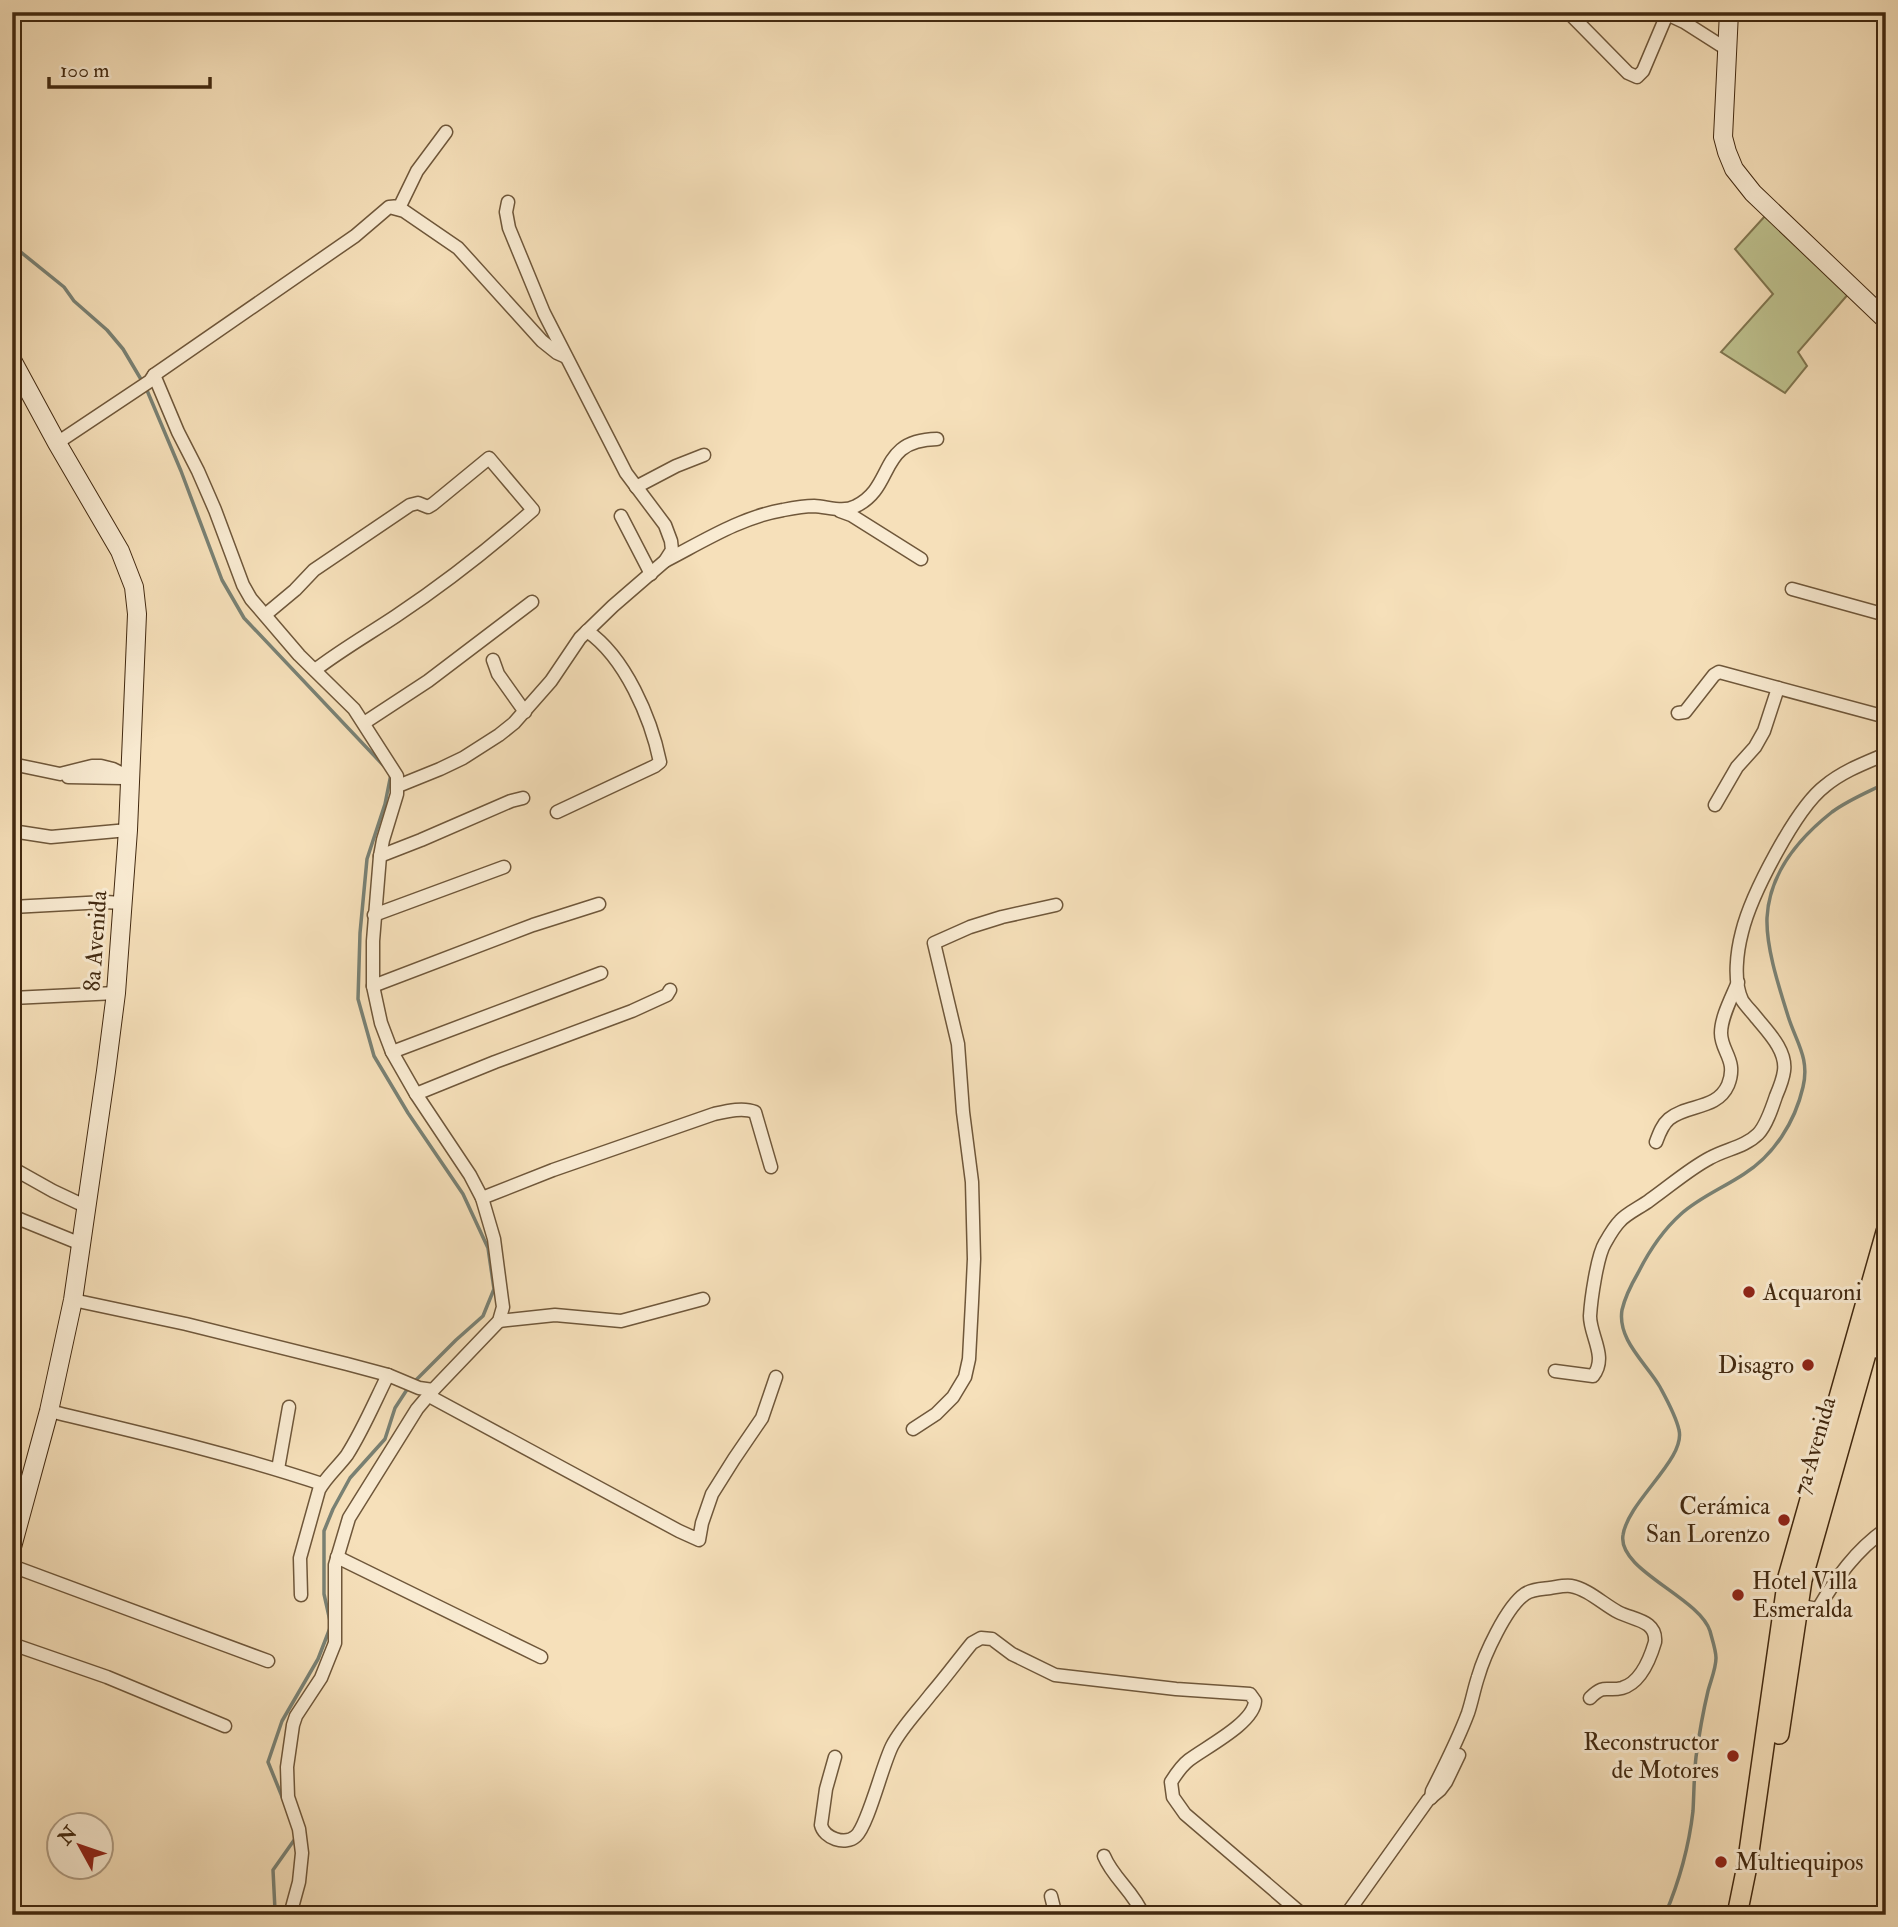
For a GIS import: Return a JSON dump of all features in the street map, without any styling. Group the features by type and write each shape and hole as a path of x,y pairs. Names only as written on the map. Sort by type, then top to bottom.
{"main road":[{"name":"7a Avenida","path":"1750,1915 1758,1881 1791,1604 1794,1554 1886,1232"},
{"name":"7a Avenida","path":"1737,1915 1791,1604 1802,1580 1886,1283"}],"street":[{"path":"1568,12 1635,77 1642,73 1667,13 1728,50"},
{"path":"1729,12 1723,136 1734,169 1763,204 1886,320"},
{"path":"57,443 355,236 389,207 400,206 417,171 446,132"},
{"path":"508,202 506,212 509,228 544,313 626,473 662,520 669,535 672,550 665,561"},
{"path":"389,207 404,211 458,248 542,341 556,353 566,357"},
{"name":"8a Avenida","path":"12,360 120,551 134,587 136,614 131,778 116,993 73,1300 49,1411 17,1508 12,1547"},
{"path":"152,378 198,471 251,599 291,646 354,709 395,773 398,786 380,856 374,915 373,986 381,1023 392,1052 482,1198 494,1239 503,1307 499,1321 427,1391 349,1518 335,1565 335,1643 321,1678 293,1725 287,1767 288,1797 299,1829 302,1853 299,1882 290,1915"},
{"path":"398,786 463,758 499,735 525,712 551,681 580,638 665,561 763,514 804,506 849,510 866,501 894,456 904,447 918,441 937,439"},
{"path":"636,487 704,455"},
{"path":"265,615 314,570 410,505 418,503 430,506 489,458 505,475 533,510 445,581 315,670"},
{"path":"833,509 851,515 921,559"},
{"path":"621,516 651,573"},
{"path":"1792,589 1886,615"},
{"path":"365,723 428,681 532,602"},
{"path":"557,812 660,761 651,726 628,680 608,649 587,631"},
{"path":"493,660 498,674 525,712"},
{"path":"1678,713 1685,712 1717,672 1886,717"},
{"path":"1715,805 1764,731 1778,688"},
{"path":"1555,1371 1592,1376 1598,1369 1599,1358 1590,1318 1603,1246 1620,1220 1691,1170 1746,1142 1761,1130 1775,1100 1784,1070 1783,1058 1777,1045 1742,1000 1738,982 1738,958 1749,909 1805,805 1824,786 1849,770 1886,754"},
{"path":"12,764 23,765 43,776 131,778"},
{"path":"380,856 510,801 523,798"},
{"path":"12,831 51,838 128,830"},
{"path":"374,915 504,867"},
{"path":"12,907 122,903"},
{"path":"373,986 533,925 599,904"},
{"path":"913,1429 936,1414 953,1396 965,1377 969,1359 974,1259 972,1182 958,1044 934,943 970,927 1056,905"},
{"path":"392,1052 601,973"},
{"path":"1656,1142 1670,1118 1705,1106 1719,1098 1728,1086 1732,1070 1721,1035 1723,1020 1738,982"},
{"path":"416,1094 632,1011 667,995 670,990"},
{"path":"12,998 116,993"},
{"path":"482,1198 553,1170 724,1112 755,1112 771,1167"},
{"path":"12,1168 87,1207"},
{"path":"12,1216 81,1244"},
{"path":"499,1321 555,1315 621,1321 703,1299"},
{"path":"73,1300 186,1324 392,1376 427,1391 644,1513 699,1540 712,1494 762,1418 776,1377"},
{"path":"1868,1347 1886,1356"},
{"path":"301,1595 300,1559 322,1483 347,1454 392,1376"},
{"path":"278,1469 289,1407"},
{"path":"49,1411 202,1448 322,1483"},
{"path":"1791,1604 1818,1609 1833,1583 1856,1555 1871,1539 1886,1529"},
{"path":"337,1557 541,1657"},
{"path":"12,1566 268,1661"},
{"path":"1431,1798 1461,1732 1490,1648 1505,1618 1525,1593 1566,1586 1577,1587 1616,1611 1645,1622 1653,1629 1655,1642 1639,1676 1627,1686 1601,1689 1590,1698"},
{"path":"835,1757 821,1825 822,1830 834,1839 848,1840 855,1837 862,1826 884,1765 897,1738 972,1643 981,1638 992,1639 1012,1654 1055,1675 1176,1689 1250,1694 1255,1702 1252,1713 1178,1771 1171,1782 1173,1797 1185,1814 1303,1915"},
{"path":"12,1644 107,1677 225,1726"},
{"path":"1346,1915 1431,1798 1446,1782 1459,1755"},
{"path":"1104,1856 1109,1868 1134,1897 1143,1915"},
{"path":"1051,1896 1054,1915"}],"green space":[{"path":"1765,216 1850,292 1798,352 1807,366 1785,393 1721,352 1773,294 1735,249"}],"waterway":[{"path":"12,245 64,287 74,301 107,330 123,349 142,381"},
{"path":"146,388 222,580 244,618 384,766"},
{"path":"391,774 385,804 367,859 360,933 358,999 374,1056 408,1113 463,1194 488,1248 494,1289 483,1316 413,1383"},
{"path":"1665,1915 1679,1877 1689,1837 1697,1749 1716,1655 1710,1631 1703,1619 1645,1572 1625,1548 1623,1535 1627,1522 1674,1454 1679,1441 1679,1430 1660,1387 1628,1341 1622,1310 1628,1291 1642,1265 1668,1227 1696,1203 1755,1166 1774,1147 1789,1125 1803,1087 1805,1067 1771,955 1767,918 1773,887 1788,858 1808,833 1832,812 1886,783"},
{"path":"330,1621 324,1594 324,1531 350,1478 385,1439 395,1408 408,1388"},
{"path":"283,1799 268,1762 282,1721 318,1659 330,1628"},
{"path":"273,1915 273,1870 297,1836"}],"place":[{"name":"Acquaroni","path":"1749,1292"},
{"name":"Disagro","path":"1808,1365"},
{"name":"Cerámica San Lorenzo","path":"1784,1520"},
{"name":"Hotel Villa Esmeralda","path":"1738,1595"},
{"name":"Reconstructor de Motores","path":"1733,1756"},
{"name":"Multiequipos","path":"1721,1862"}]}
